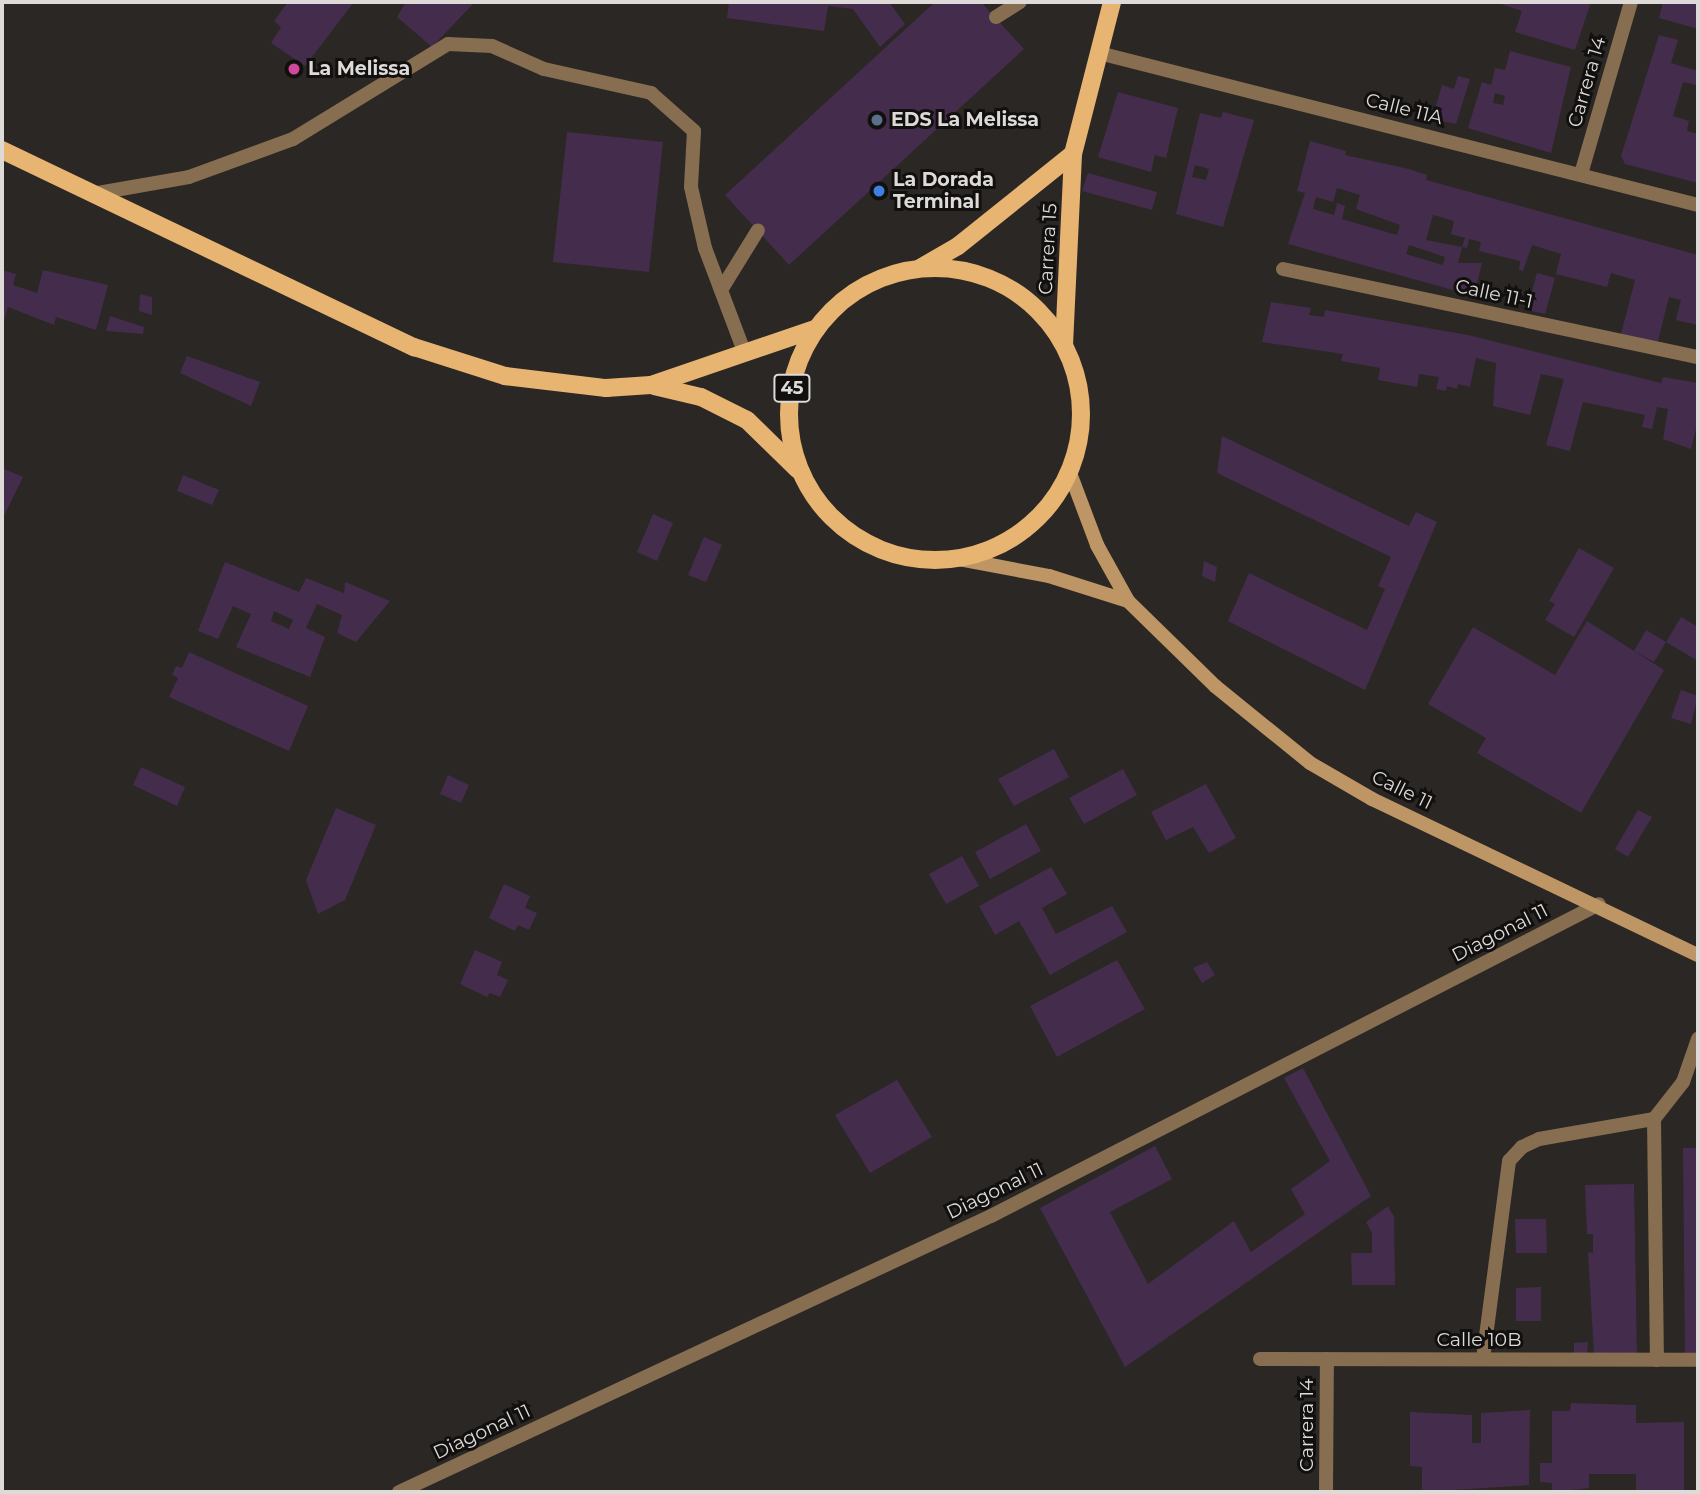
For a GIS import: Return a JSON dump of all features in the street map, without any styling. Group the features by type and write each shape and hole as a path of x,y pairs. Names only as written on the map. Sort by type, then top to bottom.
{"main road":[{"name":"Carrera 15","path":"1064,345 1073,155 1112,2"},
{"name":"45","path":"2,150 99,193 449,361 534,381 606,388 651,385 815,329"},
{"name":"Carrera 15","path":"920,268 958,246 1073,155"},
{"name":"45","path":"651,385 701,397 747,420 802,474 822,506 850,533 884,551 920,560 959,559 994,549 1026,530 1052,504 1070,472 1080,441 1082,408 1077,375 1064,345 1044,317 1018,294 988,278 954,269 920,268 889,275 861,288 815,329 798,363 789,400 791,438 802,474"},
{"name":"Calle 11","path":"1070,472 1108,568 1128,601 1215,686 1310,763 1372,799 1599,904 1698,955"},
{"name":"Calle 11","path":"959,559 1049,576 1128,601"}],"street":[{"path":"996,17 1020,2"},
{"name":"Carrera 14","path":"1581,174 1630,2"},
{"path":"99,193 189,177 293,139 448,44 492,46 544,69 652,93 694,131 691,187 705,248 745,354"},
{"name":"Calle 11A","path":"1099,53 1698,205"},
{"path":"721,290 758,230"},
{"name":"Calle 11-1","path":"1283,269 1698,357"},
{"name":"Diagonal 11","path":"399,1492 991,1216 1599,904"},
{"path":"1657,1360 1654,1119 1683,1082 1698,1039"},
{"path":"1482,1359 1509,1161 1522,1147 1539,1139 1654,1119"},
{"name":"Calle 10B","path":"1260,1359 1698,1360"},
{"name":"Carrera 14","path":"1326,1492 1327,1359"}],"building":[{"path":"288,2 354,2 305,66 271,43 281,27 274,21"},
{"path":"406,2 474,3 432,47 397,17"},
{"path":"729,2 889,2 905,24 880,47 853,9 828,6 824,31 727,18"},
{"name":"EDS La Melissa","path":"935,2 981,2 1024,49 789,265 725,195"},
{"path":"1495,2 1591,2 1575,50 1515,32 1522,11"},
{"path":"1663,2 1698,2 1698,29 1659,18"},
{"path":"1659,35 1678,40 1671,63 1698,71 1696,85 1683,82 1673,116 1689,121 1687,131 1698,134 1698,183 1625,164 1621,156"},
{"path":"1510,51 1571,67 1551,153 1468,128 1482,82 1491,85 1495,68 1505,70","holes":["1495,93 1505,96 1503,105 1493,103"]},
{"path":"1458,76 1470,79 1456,124 1432,119 1442,85 1454,89"},
{"path":"1118,92 1178,108 1166,158 1155,155 1151,172 1098,157"},
{"path":"1223,112 1254,120 1223,227 1176,214 1200,113 1221,118","holes":["1195,165 1209,169 1206,180 1192,177"]},
{"path":"567,132 663,142 649,272 553,262"},
{"path":"1310,141 1346,151 1345,155 1427,175 1426,180 1698,255 1698,325 1676,320 1681,300 1669,297 1657,345 1621,334 1635,280 1611,273 1607,287 1556,274 1561,254 1532,245 1523,271 1519,270 1520,261 1479,251 1481,242 1469,239 1467,248 1462,247 1458,263 1482,263 1474,296 1288,244 1305,193 1297,191","holes":["1337,188 1360,195 1356,209 1400,225 1397,235 1342,219 1345,206 1337,203 1334,215 1313,209 1316,197 1333,202","1433,215 1454,221 1451,234 1465,238 1462,247 1426,240","1409,245 1445,257 1443,265 1406,254"]},
{"path":"1088,173 1157,192 1152,210 1082,191"},
{"path":"2,270 16,274 13,285 37,293 43,270 108,285 96,330 56,317 54,325 8,307 2,328"},
{"path":"1537,273 1555,278 1545,314 1527,310"},
{"path":"140,294 152,297 152,315 139,311"},
{"path":"1271,302 1311,308 1309,315 1324,317 1325,310 1468,335 1661,383 1663,377 1698,383 1698,421 1691,449 1663,439 1668,409 1657,407 1652,429 1642,427 1645,415 1583,402 1570,451 1546,445 1564,379 1541,374 1530,415 1493,406 1496,363 1476,358 1470,387 1458,384 1457,389 1447,386 1446,391 1436,389 1439,377 1419,374 1417,387 1378,380 1380,368 1341,361 1343,354 1262,342"},
{"path":"110,316 144,327 143,334 106,331"},
{"path":"187,356 260,382 251,406 180,373"},
{"path":"1222,436 1409,526 1416,512 1437,522 1365,690 1228,621 1249,573 1367,630 1385,589 1378,586 1391,557 1217,473"},
{"path":"2,468 23,477 2,520"},
{"path":"183,475 219,490 212,505 177,491"},
{"path":"653,514 673,523 657,561 637,552"},
{"path":"704,537 722,545 706,582 688,575"},
{"path":"1579,548 1614,568 1574,637 1545,620 1555,604 1549,601"},
{"path":"1204,561 1217,567 1215,582 1202,576"},
{"path":"225,562 299,592 306,578 344,593 345,582 390,601 356,642 337,633 342,615 317,604 306,628 325,637 310,677 236,647 251,614 233,606 218,639 198,631","holes":["274,611 293,620 289,629 271,621"]},
{"path":"1681,617 1698,627 1698,661 1666,642"},
{"path":"1587,621 1664,670 1581,813 1477,753 1486,738 1428,704 1473,627 1555,675"},
{"path":"1646,630 1666,642 1654,662 1634,651"},
{"path":"189,652 308,706 289,751 169,697 178,678 172,675 176,666 182,668"},
{"path":"1681,690 1698,696 1691,724 1671,718"},
{"path":"1054,749 1069,777 1014,806 998,779"},
{"path":"141,767 185,787 177,806 133,785"},
{"path":"1123,769 1137,795 1084,824 1069,798"},
{"path":"448,775 469,785 461,803 440,794"},
{"path":"1206,784 1236,838 1209,853 1193,827 1166,840 1151,812"},
{"path":"336,808 376,825 345,900 318,914 306,880"},
{"path":"1638,810 1652,817 1628,857 1615,849"},
{"path":"1026,824 1041,851 990,879 975,852"},
{"path":"962,856 979,886 946,904 929,874"},
{"path":"1051,867 1067,894 1042,908 1056,934 1112,906 1127,932 1050,975 1019,921 995,935 979,906"},
{"path":"504,884 530,896 525,908 537,913 529,930 518,925 515,931 489,918"},
{"path":"475,950 502,962 497,975 508,980 500,997 490,993 487,997 460,984"},
{"path":"1117,960 1145,1009 1057,1057 1030,1006"},
{"path":"1207,962 1215,975 1202,983 1193,968"},
{"path":"1303,1068 1371,1196 1125,1367 1040,1208 1155,1146 1172,1179 1110,1212 1148,1284 1234,1221 1251,1252 1305,1214 1291,1189 1330,1161 1284,1078"},
{"path":"897,1080 932,1137 870,1173 835,1115"},
{"path":"1683,1148 1698,1148 1698,1356 1685,1356"},
{"path":"1634,1184 1637,1359 1594,1355 1588,1252 1593,1253 1593,1234 1587,1234 1585,1185"},
{"path":"1388,1206 1394,1217 1395,1285 1352,1285 1351,1253 1372,1253 1372,1233 1366,1222"},
{"path":"1515,1219 1546,1219 1547,1253 1516,1253"},
{"path":"1541,1287 1541,1321 1516,1321 1516,1288"},
{"path":"1588,1342 1587,1355 1574,1356 1574,1343"},
{"path":"1571,1403 1636,1405 1636,1423 1684,1422 1684,1492 1636,1492 1636,1474 1589,1474 1589,1488 1552,1492 1552,1483 1540,1482 1540,1463 1552,1463 1552,1411 1570,1411"},
{"path":"1530,1410 1529,1485 1422,1492 1422,1467 1410,1466 1410,1412 1472,1415 1472,1443 1481,1443 1481,1413"}],"place":[{"name":"La Melissa","path":"294,69"},
{"name":"EDS La Melissa","path":"877,120"},
{"name":"La Dorada Terminal","path":"879,191"}]}
